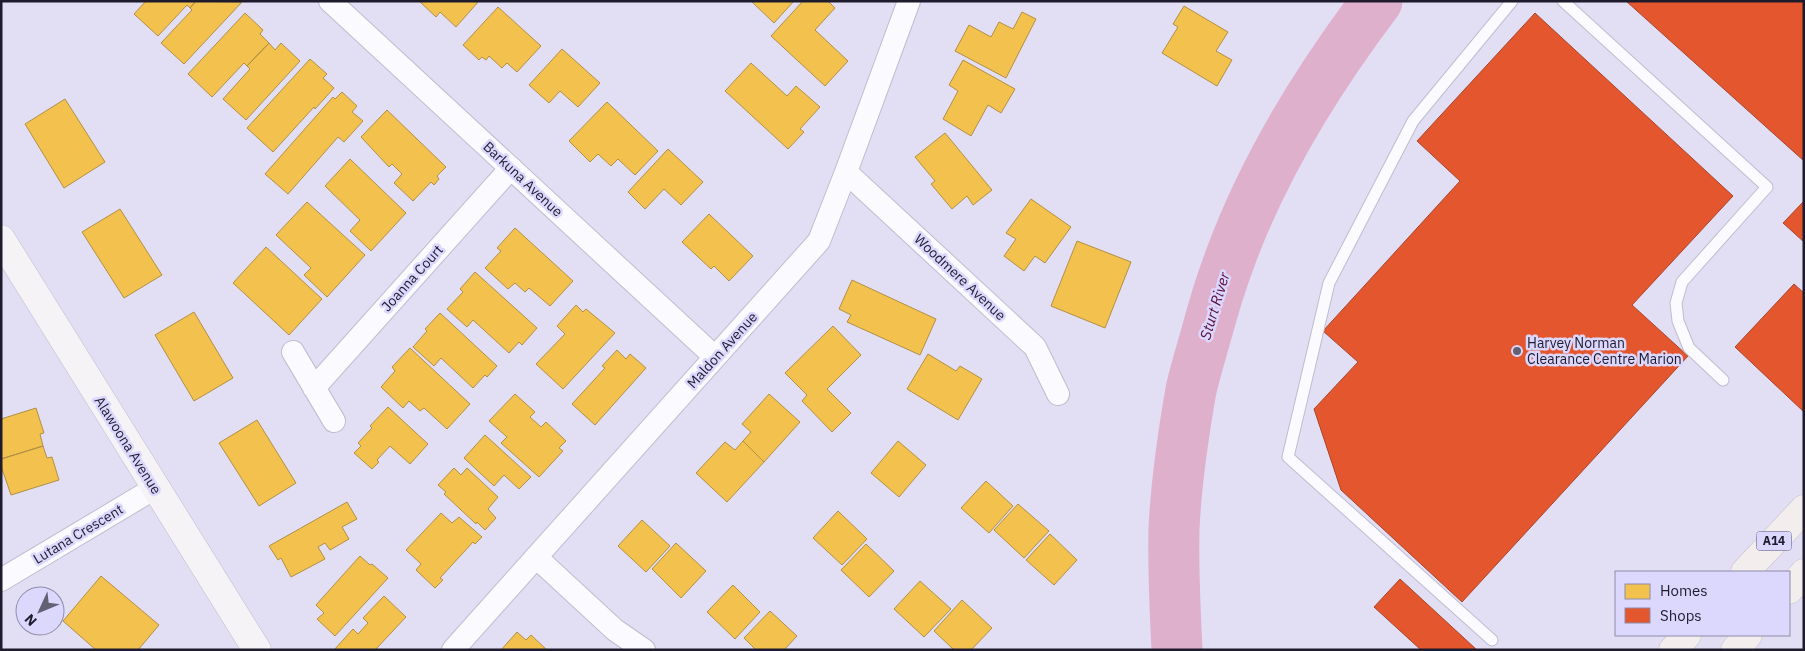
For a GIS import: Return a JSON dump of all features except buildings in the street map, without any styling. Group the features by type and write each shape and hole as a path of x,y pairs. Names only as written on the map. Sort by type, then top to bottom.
{"main road":[{"name":"A14","path":"1746,571 1804,509"},
{"path":"1790,589 1804,573"},
{"path":"1673,650 1686,636"},
{"path":"1735,650 1747,636"}],"street":[{"name":"Barkuna Avenue","path":"330,1 715,357"},
{"name":"Maldon Avenue","path":"453,650 819,241 909,1"},
{"name":"Joanna Court","path":"314,388 511,168"},
{"name":"Woodmere Avenue","path":"846,172 1035,347 1058,394"},
{"name":"Alawoona Avenue","path":"1,239 257,650"},
{"path":"293,352 334,421"},
{"name":"Lutana Crescent","path":"1,580 155,488"},
{"path":"536,557 615,630 644,650"}],"lane":[{"path":"1492,640 1288,457 1329,283 1412,121 1512,1"},
{"path":"1563,1 1767,187 1682,282 1676,303 1678,322 1689,348 1722,380"}],"waterway":[{"name":"Sturt River","path":"1177,650 1174,544 1178,477 1191,390 1217,296 1245,222 1277,155 1334,61 1377,1"}],"place":[{"name":"Harvey Norman Clearance Centre Marion","path":"1517,351"}]}
